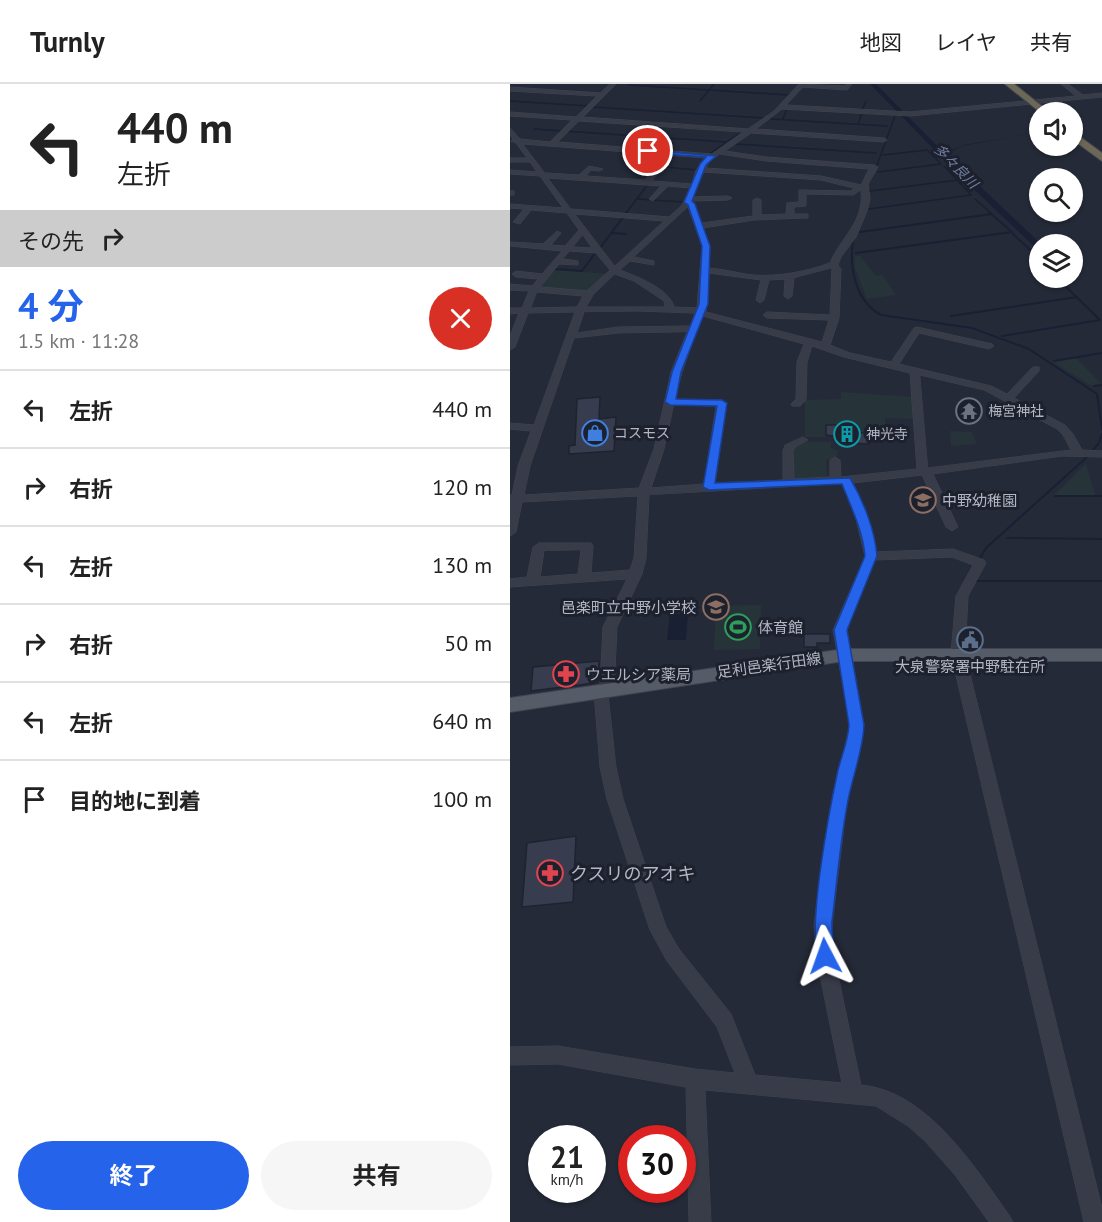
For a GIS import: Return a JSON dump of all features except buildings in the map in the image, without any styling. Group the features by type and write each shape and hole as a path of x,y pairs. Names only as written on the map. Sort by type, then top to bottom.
{"highway":[{"path":"1009,84 1032,102"},
{"path":"1083,143 1102,158"}],"main road":[{"name":"足利邑楽行田線","path":"510,705 844,655 1102,655"}],"street":[{"path":"510,160 532,161 614,84"},
{"path":"510,532 513,499 580,310 589,294 689,201 703,164 715,154 783,107 802,84 847,88 849,84"},
{"path":"1064,84 1082,97"},
{"path":"510,89 602,95"},
{"path":"534,98 543,91"},
{"path":"544,99 552,92"},
{"path":"566,101 574,93"},
{"path":"587,94 581,100 596,101"},
{"path":"1032,102 1102,95"},
{"path":"783,107 910,114 1029,102"},
{"path":"510,114 552,114 629,122 884,140"},
{"path":"622,129 629,122"},
{"path":"510,130 614,270 637,279 668,300 670,308"},
{"path":"603,148 612,138"},
{"path":"510,141 874,167 861,188 852,193 802,192"},
{"path":"611,158 620,149"},
{"path":"623,161 633,150"},
{"path":"510,151 526,152"},
{"path":"639,161 648,151"},
{"path":"669,160 674,153"},
{"path":"581,178 589,168 599,169"},
{"path":"591,190 613,169"},
{"path":"700,170 843,181 861,188 866,199 852,237 837,257 834,265 809,274 790,276 743,276 724,271 705,270"},
{"path":"648,185 655,172 660,171"},
{"path":"510,172 648,185 695,186"},
{"path":"516,179 522,173"},
{"path":"790,217 790,205 803,204 801,176"},
{"path":"653,200 666,184"},
{"path":"689,201 728,198"},
{"path":"699,226 728,221 732,229 755,227 757,200"},
{"path":"689,201 706,246 702,312 676,372 659,449 644,491 640,558 636,573 610,627 604,691 608,766 615,799 660,930 673,955 724,1021 749,1084"},
{"path":"510,206 670,219"},
{"path":"514,231 530,207"},
{"path":"755,218 805,216"},
{"path":"510,346 534,289 583,230"},
{"path":"545,247 557,233"},
{"path":"514,244 527,235"},
{"path":"514,244 598,251"},
{"path":"626,258 651,263"},
{"path":"557,261 575,263"},
{"path":"825,346 834,318 837,269 834,265"},
{"path":"516,274 544,277"},
{"path":"760,300 766,276"},
{"path":"788,296 790,276"},
{"path":"510,287 589,294"},
{"path":"510,311 524,313 670,308 702,312 825,346 847,355 971,383 1009,398 1065,430 1078,453"},
{"path":"767,315 834,318"},
{"path":"571,336 618,330 695,329"},
{"path":"893,366 917,330 989,346"},
{"path":"796,404 801,400 802,363 809,342"},
{"path":"1009,398 1036,369"},
{"path":"915,371 917,421 924,472 952,527"},
{"path":"670,402 722,403 709,487"},
{"path":"510,426 538,428"},
{"path":"789,483 788,451 790,445 803,440"},
{"path":"513,499 841,480 924,472 1010,459 1078,453 1102,454"},
{"path":"835,460 841,480 862,519 871,556 840,630 857,725 838,809 823,925 825,956 853,1092"},
{"path":"533,581 539,547 586,546 584,577"},
{"path":"871,556 952,553 980,563 962,596 958,654 1095,1222"},
{"path":"510,583 636,573"},
{"path":"510,1056 558,1055 695,1079 878,1096 898,1104 916,1118 967,1174 1002,1222"},
{"path":"695,1079 700,1222"}],"shaded area":[{"path":"855,256 860,256 876,276 882,275 896,295 867,299 855,268"},
{"path":"554,269 605,274 586,293 539,289"},
{"path":"1076,358 1101,384 1092,386 1053,362"},
{"path":"841,392 913,397 914,419 885,418 885,439 869,439 868,433 848,433 848,425 827,425 826,437 805,437 805,400 841,399"},
{"path":"950,431 972,432 977,444 951,446"},
{"path":"805,442 831,442 831,448 838,451 836,458 826,460 827,477 797,479 794,476 793,447"},
{"path":"1086,464 1095,495 1054,495"},
{"name":"体育館","path":"761,605 760,649 714,650 716,606"}],"water":[{"name":"多々良川","path":"870,84 876,84 944,153 964,145 1029,134 962,146 946,154 1030,234 1029,242 962,178"},
{"path":"670,614 688,614 686,640 667,640"}],"waterway":[{"path":"709,90 714,84"},
{"path":"629,85 709,90"},
{"path":"700,101 709,90"},
{"path":"709,90 789,95"},
{"path":"510,101 589,106"},
{"path":"862,110 866,101"},
{"path":"593,107 764,118"},
{"path":"783,119 787,108"},
{"path":"858,124 862,113"},
{"path":"876,168 895,116"},
{"path":"771,119 887,126"},
{"path":"534,129 727,142 744,131"},
{"path":"709,154 726,143"},
{"path":"735,144 876,153"},
{"name":"多々良川","path":"878,172 941,164 927,150 883,155"},
{"path":"629,165 660,168"},
{"name":"多々良川","path":"944,166 957,180"},
{"path":"658,171 665,167 697,170"},
{"name":"多々良川","path":"869,209 971,195 957,180"},
{"name":"多々良川","path":"870,191 957,180"},
{"path":"626,213 649,183"},
{"path":"637,199 683,202"},
{"path":"975,199 991,213"},
{"path":"611,233 627,212"},
{"path":"856,253 1012,232 991,214"},
{"path":"860,232 991,214"},
{"path":"600,248 611,233"},
{"path":"611,233 626,234"},
{"path":"1013,234 1029,249"},
{"path":"853,240 853,272 860,292 872,309 881,315 972,328 1029,349 1097,394 1102,429"},
{"path":"553,269 582,271 596,252"},
{"path":"1067,288 1077,297"},
{"path":"951,316 1077,297"},
{"path":"1002,336 1100,320 1077,297"},
{"path":"1054,361 1102,353"},
{"path":"1094,386 1102,385"},
{"path":"980,558 986,548 1087,457 1099,443 1102,434"},
{"path":"1055,496 1102,496"},
{"path":"1007,538 1102,539"},
{"path":"975,581 1102,581"}],"place":[{"name":"梅宮神社","path":"969,411"},
{"name":"コスモス","path":"595,433"},
{"name":"神光寺","path":"847,434"},
{"name":"中野幼稚園","path":"923,500"},
{"name":"邑楽町立中野小学校","path":"716,607"},
{"name":"体育館","path":"738,627"},
{"name":"大泉警察署中野駐在所","path":"970,640"},
{"name":"ウエルシア薬局","path":"566,674"},
{"name":"クスリのアオキ","path":"550,873"}],"route":[{"path":"648,151 712,156 703,164 688,202 691,204 706,246 702,311 676,372 670,402 722,403 709,487 846,480 862,519 870,549 871,556 840,630 857,725 838,809 823,925 825,956"}]}
